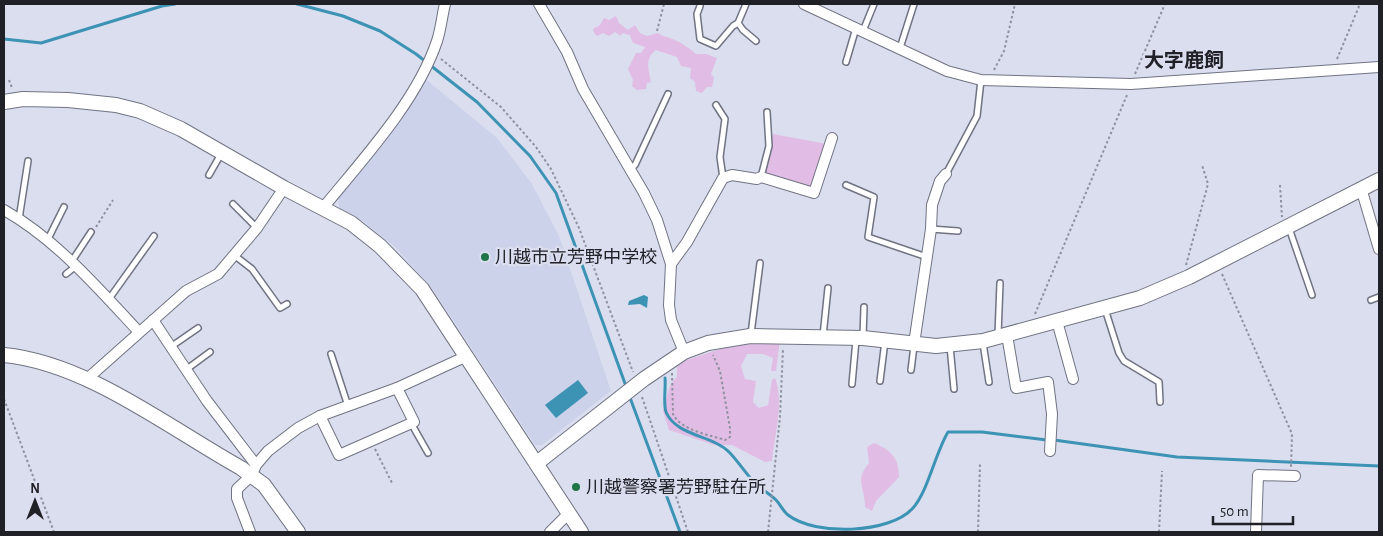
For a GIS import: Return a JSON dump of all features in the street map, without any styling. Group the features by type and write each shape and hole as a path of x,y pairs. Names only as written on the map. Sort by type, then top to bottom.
{"street":[{"path":"323,208 363,160 402,107 432,51 445,4"},
{"path":"540,4 567,52 583,89 630,169 657,220 671,264 668,306 671,320 684,352"},
{"path":"804,4 947,71 985,81 1131,84 1379,67"},
{"path":"4,102 42,99 116,105 160,119 351,223 402,267 422,289 581,532"},
{"path":"671,264 687,242 723,178 732,175 757,179 761,177 814,193 832,138"},
{"path":"914,344 932,228 933,199 940,181 946,174"},
{"path":"537,463 636,385 684,352 705,344 750,336 823,336 950,346 983,341 1140,298 1189,277 1379,180"},
{"path":"87,379 186,291 218,274 257,228 284,188"},
{"path":"1361,188 1379,248"},
{"path":"4,210 19,219 74,263 139,332"},
{"path":"153,320 264,485 298,532"},
{"path":"1057,321 1073,379"},
{"path":"1003,336 1016,388 1048,382 1052,414 1050,451"},
{"path":"4,355 47,363 87,379 254,470"},
{"path":"250,532 237,498 237,489 275,445 298,428 320,416 398,388 467,356"},
{"path":"320,416 339,455 414,422 398,388"},
{"path":"1256,532 1258,475 1291,476"},
{"path":"550,532 569,513"}],"lane":[{"path":"700,6 697,14 700,39 712,46 716,46 732,26 738,23 746,4"},
{"path":"846,62 859,29 874,4"},
{"path":"900,48 914,4"},
{"path":"738,23 743,30 756,40"},
{"path":"946,174 977,116 985,81"},
{"path":"630,169 635,165 668,94"},
{"path":"716,105 725,119 720,157 723,178"},
{"path":"761,177 769,146 767,112"},
{"path":"209,175 222,153"},
{"path":"19,219 28,162"},
{"path":"846,185 874,197 868,237 927,257"},
{"path":"233,204 257,228"},
{"path":"47,241 64,206"},
{"path":"1285,227 1312,295"},
{"path":"932,228 958,231"},
{"path":"66,274 92,232"},
{"path":"108,299 154,236"},
{"path":"234,255 252,269 280,308 287,304"},
{"path":"750,336 760,262"},
{"path":"1000,283 996,327 1003,336"},
{"path":"823,336 828,288"},
{"path":"1371,300 1379,297"},
{"path":"852,384 864,307"},
{"path":"1105,308 1119,353 1131,366 1159,382 1160,402"},
{"path":"172,346 198,328"},
{"path":"880,381 885,340"},
{"path":"983,341 988,382"},
{"path":"911,370 914,344"},
{"path":"950,346 954,389"},
{"path":"187,370 210,352"},
{"path":"331,354 348,406"},
{"path":"411,424 428,453"}],"path":[{"path":"657,30 664,4"},
{"path":"985,81 1004,51 1015,4"},
{"path":"1036,326 1034,316 1165,4"},
{"path":"1333,70 1360,4"},
{"path":"432,51 501,108 536,147 551,169 579,228 688,532"},
{"path":"1189,277 1186,267 1208,184 1202,165"},
{"path":"1280,184 1285,227"},
{"path":"92,232 113,200"},
{"path":"1217,262 1292,434 1291,476"},
{"path":"768,532 780,417 783,336"},
{"path":"669,362 672,369 673,414 675,419 694,430 725,440 730,436 730,428 720,371 716,359 705,344"},
{"path":"4,399 54,532"},
{"path":"371,442 392,483"},
{"path":"978,532 980,464"},
{"path":"1158,532 1162,471"}],"shaded area":[{"path":"616,16 619,23 628,30 635,25 640,33 647,36 658,33 682,43 696,54 706,54 717,58 711,74 714,78 712,87 707,87 702,93 696,91 695,82 690,78 691,68 681,66 677,57 656,50 652,53 649,61 651,82 647,83 646,89 637,90 632,86 633,80 628,69 636,53 641,53 645,47 633,43 630,35 622,33 621,36 615,32 609,36 603,33 597,36 594,33 593,29 600,25 604,18 609,20"},
{"name":"川越市立芳野中学校","path":"423,77 497,138 532,184 559,236 611,391 542,445 535,445 432,288 395,247 364,222 339,208 338,198"},
{"path":"773,134 827,144 813,189 765,175"},
{"path":"780,340 776,371 771,371 773,358 763,354 747,354 741,366 745,379 756,381 753,402 759,408 768,405 772,380 775,378 778,388 779,409 772,461 765,462 732,445 714,445 669,430 663,411 669,389 677,377 677,367 684,361 732,345 759,344"},
{"path":"874,443 889,452 896,460 899,477 876,501 872,511 865,507 861,479 869,463 867,447"}],"water":[{"path":"644,295 648,297 647,308 640,304 628,305 629,301"},
{"path":"578,380 588,393 556,418 545,405"}],"waterway":[{"path":"4,39 41,43 162,6 175,4"},
{"path":"297,4 343,16 380,31 416,54 477,102 530,156 556,193 627,389"},
{"path":"665,378 665,408 671,420 686,431 722,446 733,456 754,482 776,500 788,515 800,522 833,529 852,529 888,523 902,517 913,508 923,492 948,432 982,432 1047,440"},
{"path":"629,395 680,532"},
{"path":"1054,440 1177,457 1379,466"}],"place":[{"name":"川越市立芳野中学校","path":"485,257"},
{"name":"川越警察署芳野駐在所","path":"576,487"}],"district":[{"name":"大字鹿飼","path":"1184,60"}]}
